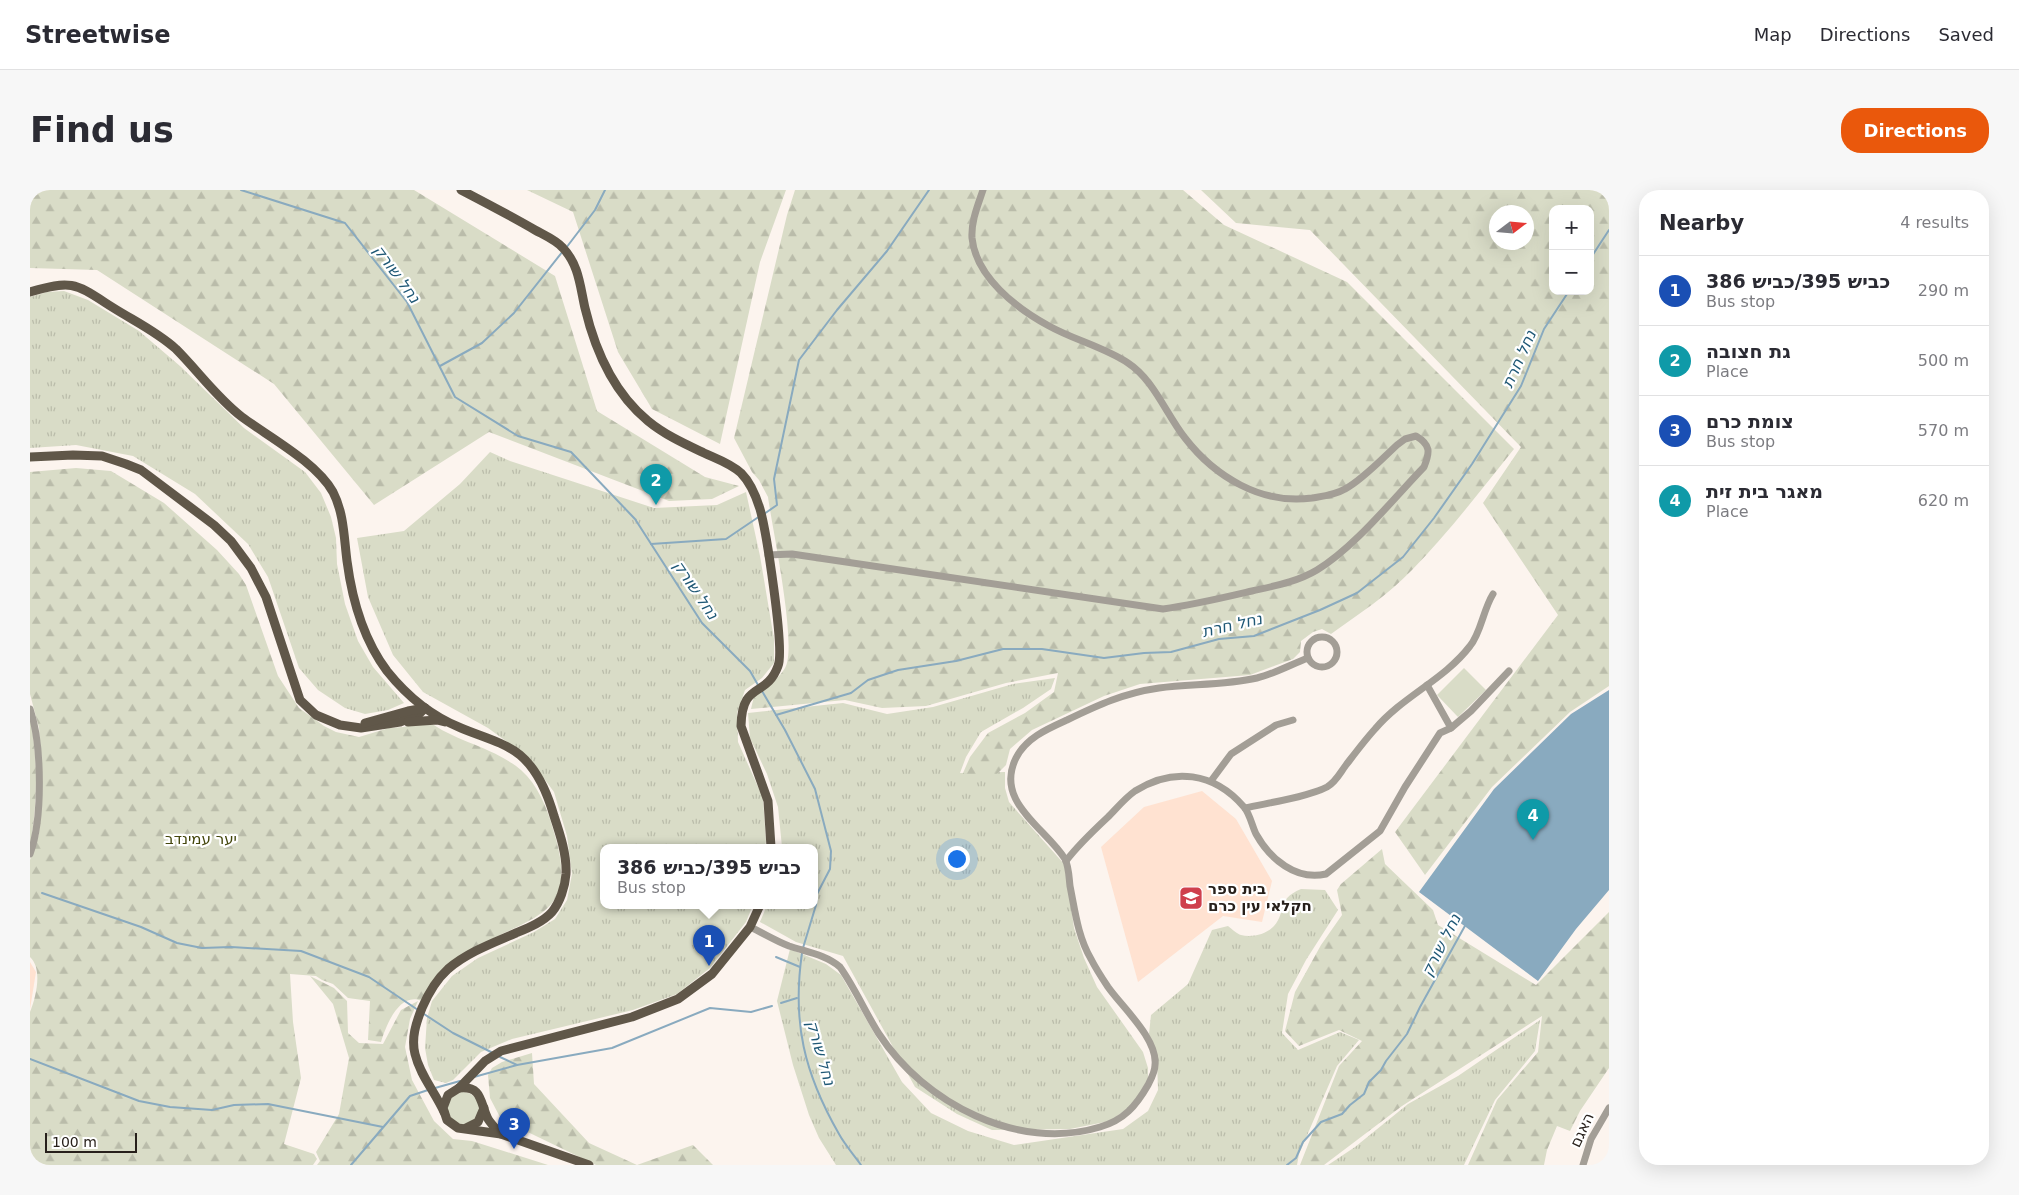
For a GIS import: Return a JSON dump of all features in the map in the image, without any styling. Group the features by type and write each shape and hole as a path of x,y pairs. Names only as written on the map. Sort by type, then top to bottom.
{"main road":[{"path":"462,190 519,220 562,246 576,269 595,342 613,380 647,420 671,437 728,463 742,474 754,491 760,510 768,555 780,639 780,658 774,676 767,684 750,693 744,703 741,726 768,801 771,844"},
{"path":"30,292 50,286 73,285 89,291 113,308 144,325 174,348 239,415 317,472 332,490 339,506 353,598 367,636 386,669 412,698 425,708 450,723 519,754 530,766 546,794 561,838 566,874 560,898 550,914 531,927 474,952 457,962 441,977 420,1012 413,1036 418,1062 451,1124 501,1134 589,1165"},
{"path":"30,457 102,456 126,464 141,470 214,525 231,542 250,568 266,597 300,700 316,715 340,725 361,728 400,722 437,720 450,723"},
{"path":"300,700 322,713 355,723 367,723 425,708"},
{"path":"400,722 419,714 425,708"},
{"path":"444,1112 444,1101 450,1093 459,1088 476,1069 501,1051 632,1017 678,999 712,974 750,927 758,909"},
{"path":"475,1091 476,1069"},
{"path":"430,1086 450,1093"},
{"path":"459,1088 475,1091 482,1098 488,1119 501,1134"},
{"path":"464,1128 478,1122 484,1108"}],"street":[{"path":"768,555 792,554 1162,609 1196,605 1279,585 1317,570 1357,537 1424,467 1429,456 1428,448 1424,441 1416,436 1397,445 1347,489 1335,494 1303,499 1278,498 1252,491 1231,481 1201,456 1185,438 1152,388 1128,363 1048,326 1016,304 990,279 980,267 972,238 973,223 983,190"},
{"path":"1245,808 1327,787 1338,779 1345,766 1381,722 1445,673 1472,645 1488,603 1494,594"},
{"path":"1319,637 1329,638 1336,647 1337,651 1334,661 1325,667 1315,665 1308,658 1307,648 1310,643 1319,637"},
{"path":"750,927 789,946 808,951 835,963 840,968 879,1034 904,1065 936,1093 967,1112 987,1122 1046,1133 1086,1131 1112,1123 1124,1117 1140,1098 1152,1077 1155,1055 1144,1032 1108,986 1086,950 1079,930 1066,861 1024,812 1014,795 1011,785 1011,773 1015,760 1022,747 1033,737 1048,728 1111,699 1161,688 1258,678 1308,658"},
{"path":"1066,861 1078,845 1133,792 1153,781 1174,777 1201,777 1211,781 1245,808 1263,845 1284,866 1301,875 1318,876 1326,874 1380,831 1405,787 1440,733 1451,728 1471,711 1509,671"},
{"path":"1427,685 1451,728"},
{"path":"30,709 38,740 39,763 38,817 30,854"},
{"path":"1211,781 1231,754 1276,725 1293,720"},
{"name":"האגם","path":"1582,1165 1591,1139 1609,1108"}],"shaded area":[{"name":"בית ספר חקלאי עין כרם","path":"1202,791 1236,819 1272,881 1262,922 1223,916 1138,982 1101,847 1144,807"},
{"path":"30,962 36,972 30,1009"}],"green space":[{"path":"30,190 414,190 555,276 597,411 705,477 739,486 712,499 669,501 489,432 374,505 274,384 97,270 30,268"},
{"path":"527,190 786,190 760,262 720,444 652,409 618,352 573,212"},
{"path":"795,190 1183,190 1224,225 1347,282 1514,449 1452,526 1403,579 1373,604 1331,634 1322,629 1313,632 1301,641 1300,652 1293,659 1250,675 1140,684 1104,696 1032,730 1010,749 1006,765 992,779 963,773 970,757 988,733 1025,713 1054,692 1058,673 1006,683 926,706 882,708 845,700 751,709 754,696 775,680 785,668 788,656 788,637 783,586 768,497 734,438 787,215"},
{"path":"1201,190 1609,190 1609,686 1570,712 1492,787 1425,875 1395,832 1558,615 1483,503 1521,447 1310,230 1236,223"},
{"path":"64,291 88,300 139,331 180,366 244,428 305,472 321,493 331,517 336,538 337,564 345,604 358,641 373,667 404,703 388,710 365,714 345,708 318,690 299,668 268,577 248,544 195,494 133,456 76,445 30,448 30,297 47,292"},
{"path":"490,452 510,461 654,508 717,505 746,492 760,556 774,639 774,663 762,678 745,690 737,713 738,742 763,798 766,844 600,844 600,909 751,909 746,922 710,968 677,994 633,1010 512,1039 481,1052 453,1080 446,1083 434,1080 428,1065 425,1048 427,1018 432,1001 452,976 478,958 534,932 555,919 567,900 572,874 567,836 554,792 528,757 488,728 423,692 393,655 368,597 357,538 404,531 460,484"},
{"name":"יער עמינדב","path":"76,468 111,471 164,503 217,550 239,574 246,585 278,676 299,708 336,732 359,737 389,728 428,721 499,756 521,770 537,790 551,821 560,858 561,880 556,896 547,908 534,918 497,936 474,950 422,1001 414,999 400,1005 390,1019 381,1042 368,1040 370,1001 348,998 333,984 316,976 290,974 293,1022 301,1078 284,1144 314,1154 317,1159 313,1165 30,1165 30,1012 36,991 37,976 34,962 30,957 30,860 39,834 42,765 39,728 30,694 30,472"},
{"path":"1464,668 1486,690 1458,717 1437,695"},
{"path":"1055,678 1051,689 1023,708 981,732 966,757 960,773 1005,772 1005,788 1009,802 1065,865 1074,928 1084,958 1097,987 1143,1052 1148,1068 1148,1081 1142,1098 1110,1121 1070,1129 992,1130 957,1114 915,1087 843,956 796,942 760,922 765,909 818,909 818,844 782,844 778,807 767,774 750,738 748,713 843,703 887,714 933,707 1013,684"},
{"path":"30,718 35,751 36,784 30,849"},
{"path":"1382,849 1385,864 1433,910 1438,925 1536,985 1609,912 1609,1068 1580,1111 1570,1131 1557,1126 1547,1150 1544,1165 1468,1165 1497,1100 1538,1052 1542,1016 1402,1106 1324,1165 1300,1165 1339,1066 1362,1041 1339,1030 1299,1046 1285,1031 1295,992 1321,945 1342,915 1337,890 1341,884"},
{"path":"1301,889 1325,890 1338,910 1306,960 1288,994 1282,1033 1298,1050 1340,1032 1359,1040 1337,1066 1299,1154 1297,1165 836,1165 819,1138 809,1115 793,1065 777,1001 790,949 826,964 841,975 902,1082 931,1113 968,1131 1014,1145 1123,1129 1148,1111 1158,1090 1157,1060 1149,1034 1151,1015 1188,984 1212,930 1228,926 1241,935 1254,936 1263,933 1271,929 1278,921 1284,902 1288,897"},
{"path":"310,976 334,988 347,1001 348,1033 359,1043 383,1044 401,1010 418,1001 410,1019 405,1047 412,1080 434,1121 453,1139 472,1141 548,1165 317,1165 320,1161 316,1152 339,1114 349,1058 333,1004"},
{"path":"1540,1020 1535,1051 1495,1100 1464,1165 1328,1165 1355,1147 1408,1104 1458,1076"},
{"path":"532,1053 534,1084 589,1143 637,1165 596,1165 501,1119 490,1098 488,1075 492,1068 502,1062"},
{"path":"463,1092 474,1097 479,1108 474,1119 463,1124 452,1119 447,1108 452,1097"},
{"path":"693,1145 713,1165 637,1165"}],"water":[{"path":"1609,690 1609,890 1576,929 1538,981 1419,892 1494,789 1571,714"}],"waterway":[{"path":"30,196 37,190"},
{"name":"נחל שורק","path":"241,190 345,223 407,302 455,397 518,436 571,452 635,519 702,623 750,671 758,685"},
{"path":"566,248 595,210 605,190"},
{"path":"764,514 777,505 774,479 799,360 837,310 887,251 929,190"},
{"name":"נחל חרת","path":"1594,253 1609,230"},
{"path":"440,366 482,343 514,313 563,251"},
{"name":"נחל חרת","path":"776,715 851,693 868,680 898,670 956,661 1003,649 1042,649 1104,658 1171,652 1219,639 1254,636 1357,593 1403,557 1434,518 1472,464 1521,386 1544,329 1566,295"},
{"path":"651,544 726,539 760,516"},
{"name":"נחל שורק","path":"762,691 785,730 815,789 831,851 830,869 818,892"},
{"path":"42,893 141,927 177,943 202,948 231,947 301,951 369,977 418,1010"},
{"name":"נחל שורק","path":"803,948 815,909"},
{"name":"נחל שורק","path":"1287,1165 1296,1158 1303,1142 1321,1122 1342,1114 1364,1094 1369,1082 1381,1070 1407,1034 1466,924"},
{"name":"נחל שורק","path":"802,953 799,978 800,1025 809,1068 827,1112 841,1138 861,1165"},
{"path":"776,957 800,967"},
{"path":"781,1003 797,998"},
{"path":"474,1077 517,1065 612,1048 710,1008 751,1012 772,1006"},
{"path":"424,1014 453,1033 491,1052"},
{"path":"500,1057 517,1065"},
{"path":"30,1059 139,1101 170,1107 212,1110 234,1105 268,1104 383,1127"},
{"path":"435,1088 460,1081"},
{"path":"351,1165 410,1096 428,1090"}],"place":[{"name":"גת חצובה","path":"656,505"},
{"name":"מאגר בית זית","path":"1533,840"},
{"name":"בית ספר חקלאי עין כרם","path":"1191,898"},
{"name":"כביש 395/כביש 386","path":"709,966"},
{"name":"צומת כרם","path":"514,1149"}]}
